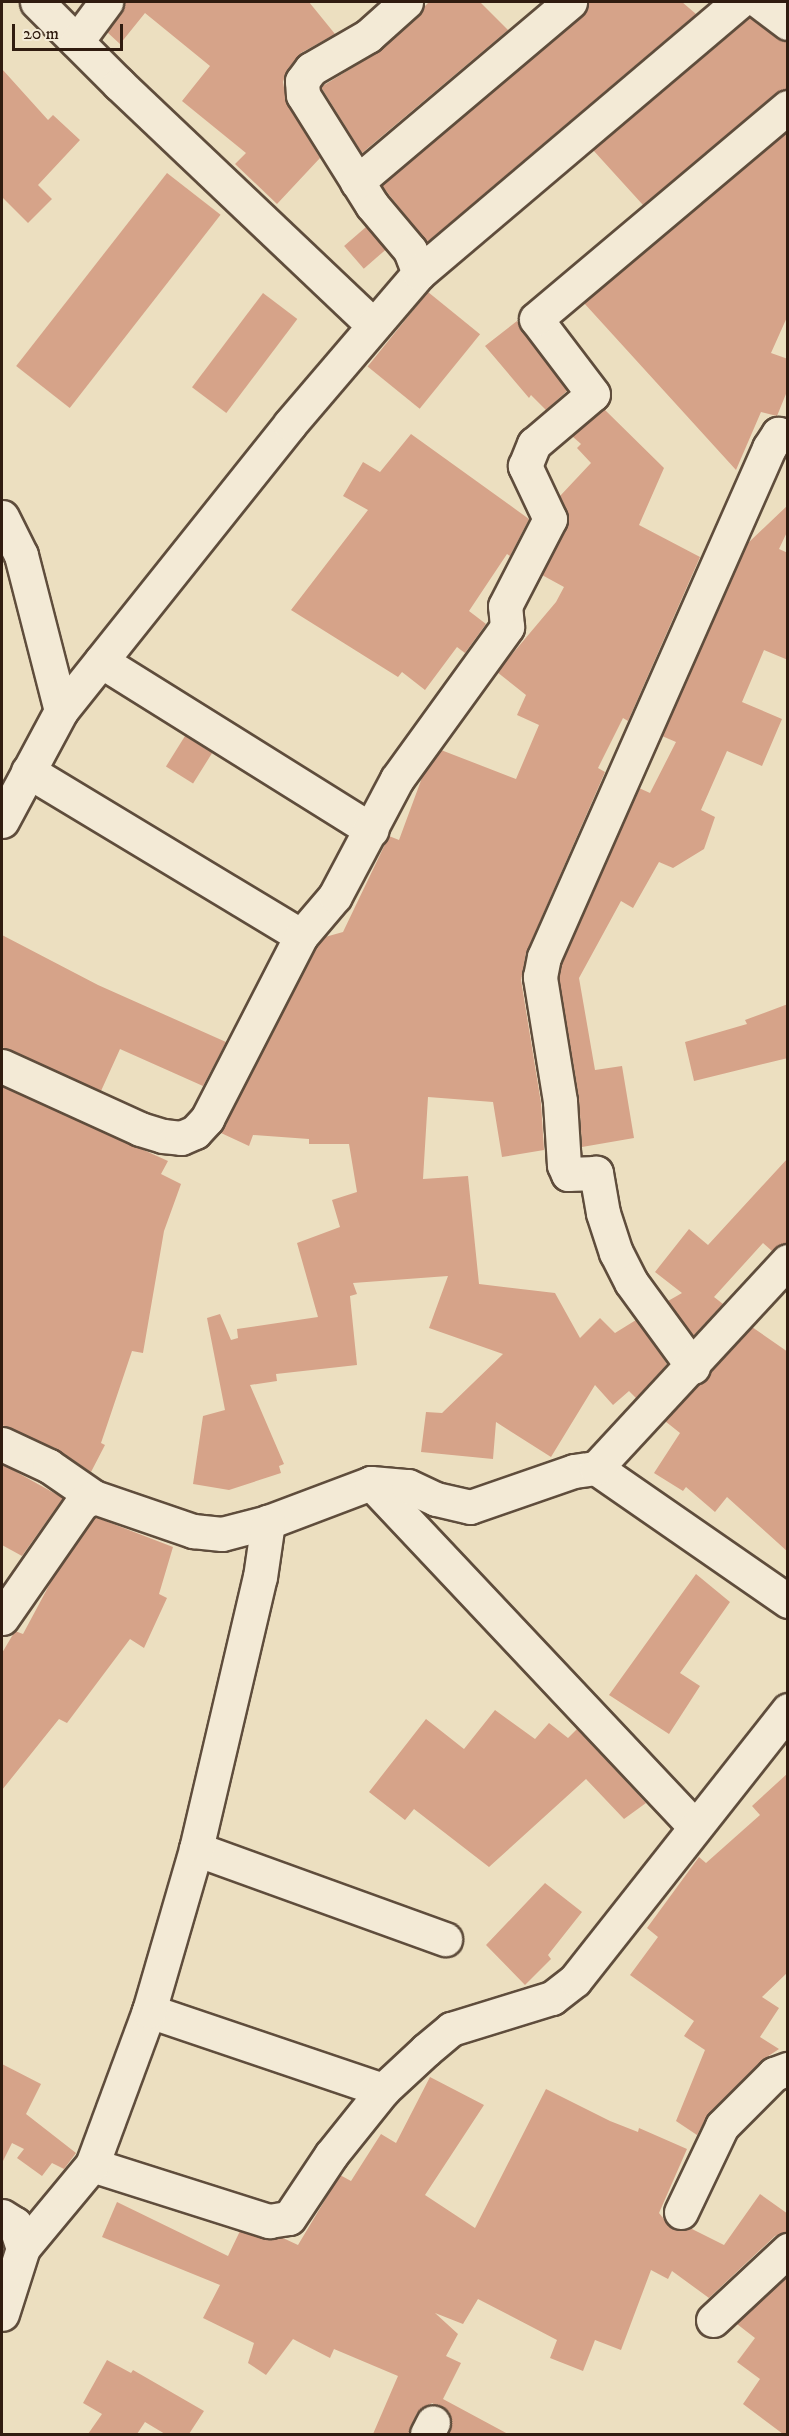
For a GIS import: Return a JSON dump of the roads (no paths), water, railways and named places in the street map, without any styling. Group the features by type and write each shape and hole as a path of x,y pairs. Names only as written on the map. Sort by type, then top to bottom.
{"street":[{"path":"37,2 373,325"},
{"path":"76,41 106,2"},
{"path":"406,2 368,36 311,69 302,81 303,95 357,182 410,250 419,273"},
{"path":"357,182 570,2"},
{"path":"2,821 61,711 373,325 419,273 739,2"},
{"path":"760,2 788,22"},
{"path":"2,1066 140,1129 181,1138 195,1132 226,1089 301,936 335,896 397,779 507,627 505,606 550,519 525,466 534,444 593,394 536,319 788,108"},
{"path":"693,1367 631,1282 616,1253 603,1213 596,1173 568,1174 564,1165 560,1101 540,977 544,957 769,448 778,434 788,436"},
{"path":"2,517 21,555 61,711"},
{"path":"101,661 371,830"},
{"path":"28,771 301,936"},
{"path":"2,1444 49,1466 94,1497 207,1533 222,1534 268,1522 371,1483 408,1486 436,1499 470,1507 574,1471 597,1468 693,1367 788,1261"},
{"path":"597,1468 788,1601"},
{"path":"371,1483 694,1826"},
{"path":"2,1618 82,1503 94,1497"},
{"path":"2,2314 23,2248 92,2165 149,2011 196,1850 260,1577 268,1522"},
{"path":"92,2165 269,2220 289,2218 331,2155 383,2090 450,2030 552,1998 575,1980 611,1939 694,1826 788,1710"},
{"path":"196,1850 445,1939"},
{"path":"149,2011 383,2090"},
{"path":"681,2212 723,2126 774,2073 788,2069"},
{"path":"2,2216 15,2224 23,2248"},
{"path":"713,2320 788,2250"}]}
